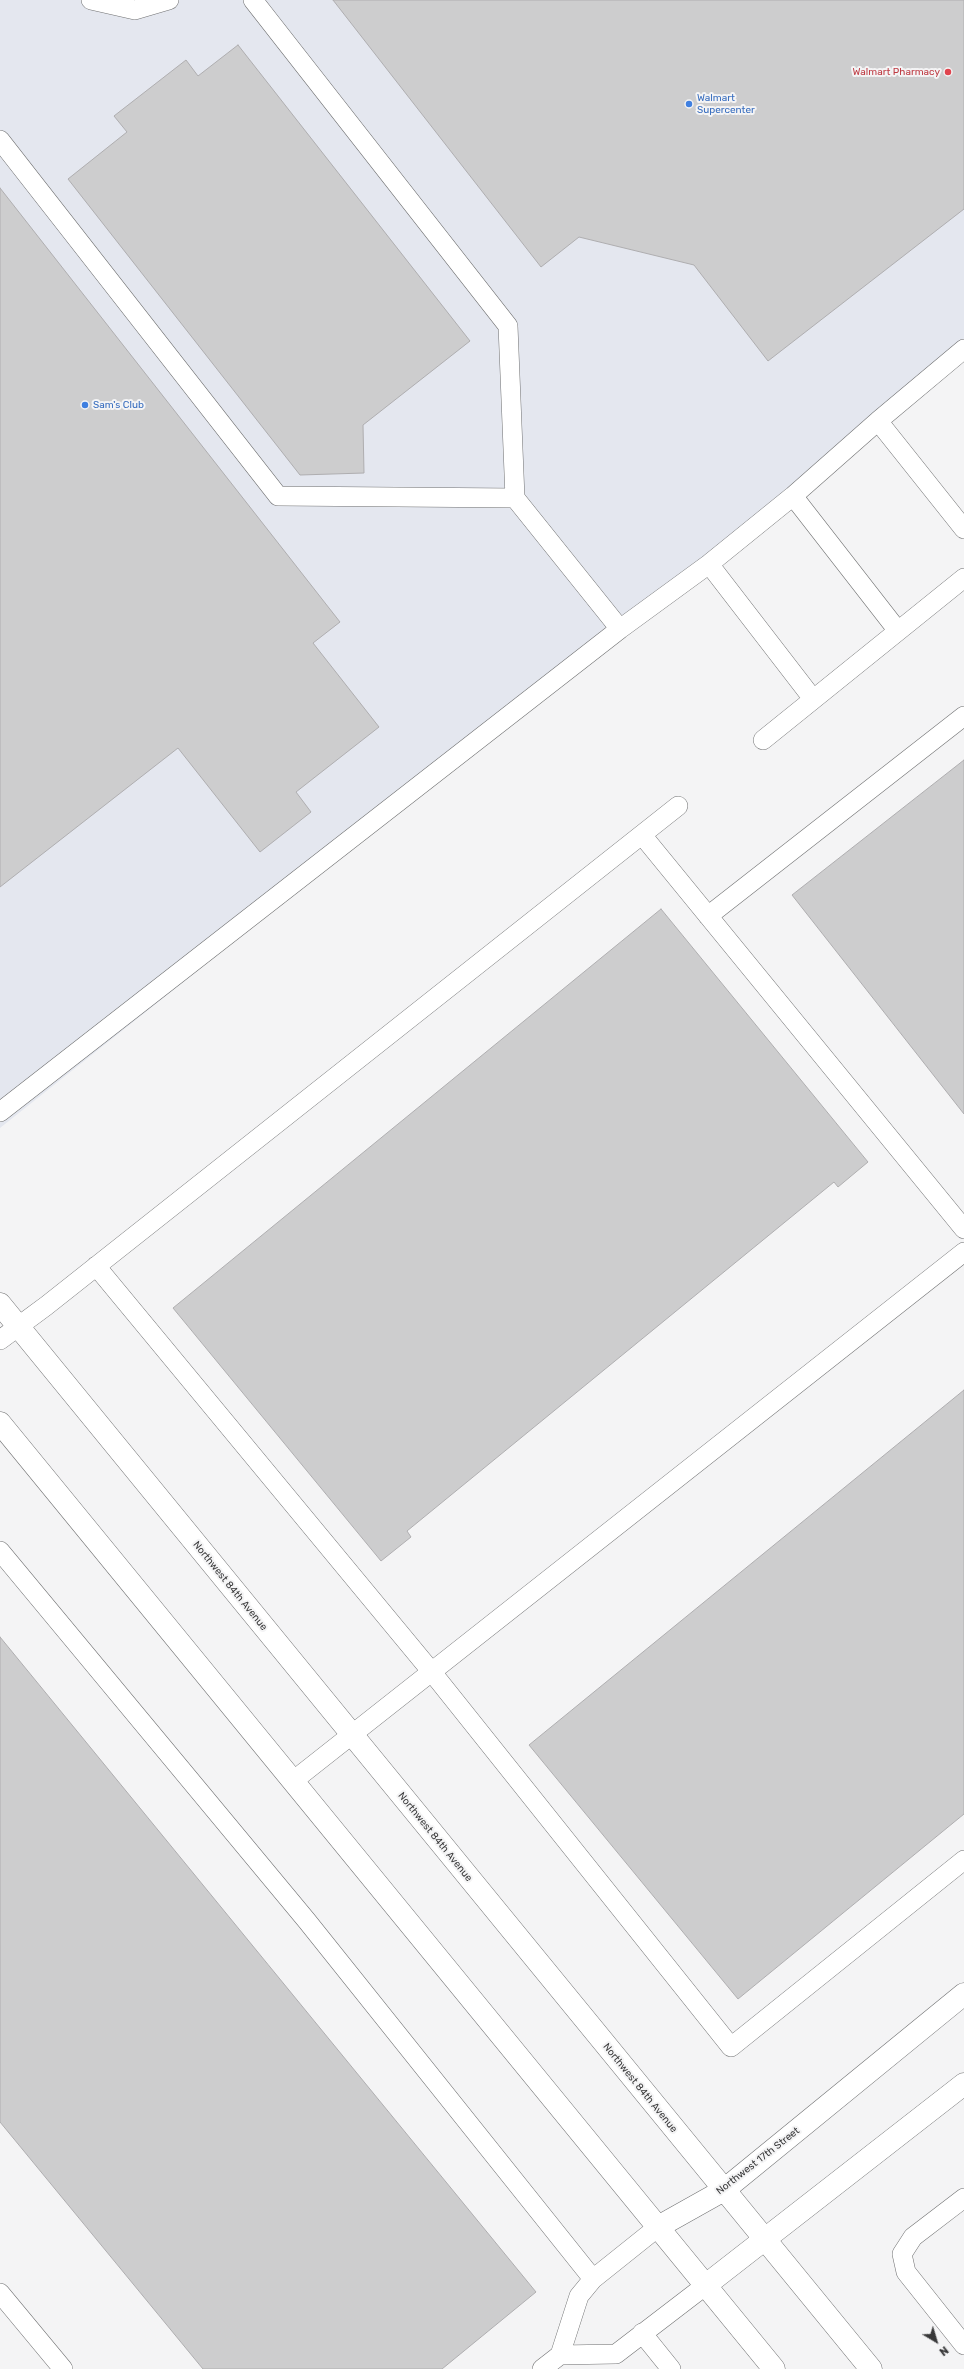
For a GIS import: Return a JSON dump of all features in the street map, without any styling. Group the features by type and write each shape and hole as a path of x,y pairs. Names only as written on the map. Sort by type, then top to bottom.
{"street":[{"name":"Northwest 84th Avenue","path":"0,1304 871,2369"},
{"path":"0,1423 774,2369"},
{"name":"Northwest 17th Street","path":"658,2227 724,2190 964,1994"},
{"path":"706,2285 964,2084"}],"lane":[{"path":"91,0 135,10 169,0"},
{"path":"253,0 508,326 515,498 620,629"},
{"path":"0,140 278,496 515,498"},
{"path":"0,1112 620,629 709,564 793,496 964,348"},
{"path":"878,421 964,529"},
{"path":"793,496 898,631"},
{"path":"709,564 813,699"},
{"path":"764,740 964,578"},
{"path":"708,916 964,716"},
{"path":"0,1340 19,1327 678,806"},
{"path":"642,835 964,1228"},
{"path":"293,1781 964,1252"},
{"path":"96,1266 432,1671 731,2047 964,1860"},
{"path":"0,1551 307,1920 593,2279"},
{"path":"964,2198 913,2238 902,2254 906,2272 964,2345"},
{"name":"Northwest 17th Street","path":"560,2355 579,2296 593,2279 658,2227"},
{"path":"542,2369 560,2355 616,2354 706,2285"},
{"path":"0,2292 63,2369"},
{"path":"642,2334 672,2369"}],"shaded area":[{"path":"0,0 964,0 964,360 0,1128"}],"building":[{"name":"Walmart Supercenter","path":"333,0 964,0 964,209 768,361 694,265 579,237 541,267"},
{"path":"238,45 470,341 363,425 364,473 300,475 68,179 127,132 114,116 186,60 198,76"},
{"name":"Sam's Club","path":"0,188 340,622 313,643 379,727 296,792 311,812 260,852 178,748 0,887"},
{"path":"964,760 964,1114 792,895"},
{"path":"661,909 868,1162 838,1187 834,1182 407,1531 411,1537 381,1561 173,1308"},
{"path":"964,1390 964,1814 738,1999 529,1745"},
{"path":"0,1637 536,2292 442,2369 203,2369 0,2122"}],"place":[{"name":"Walmart Pharmacy","path":"948,72"},
{"name":"Walmart Supercenter","path":"689,104"},
{"name":"Sam's Club","path":"85,405"}]}
